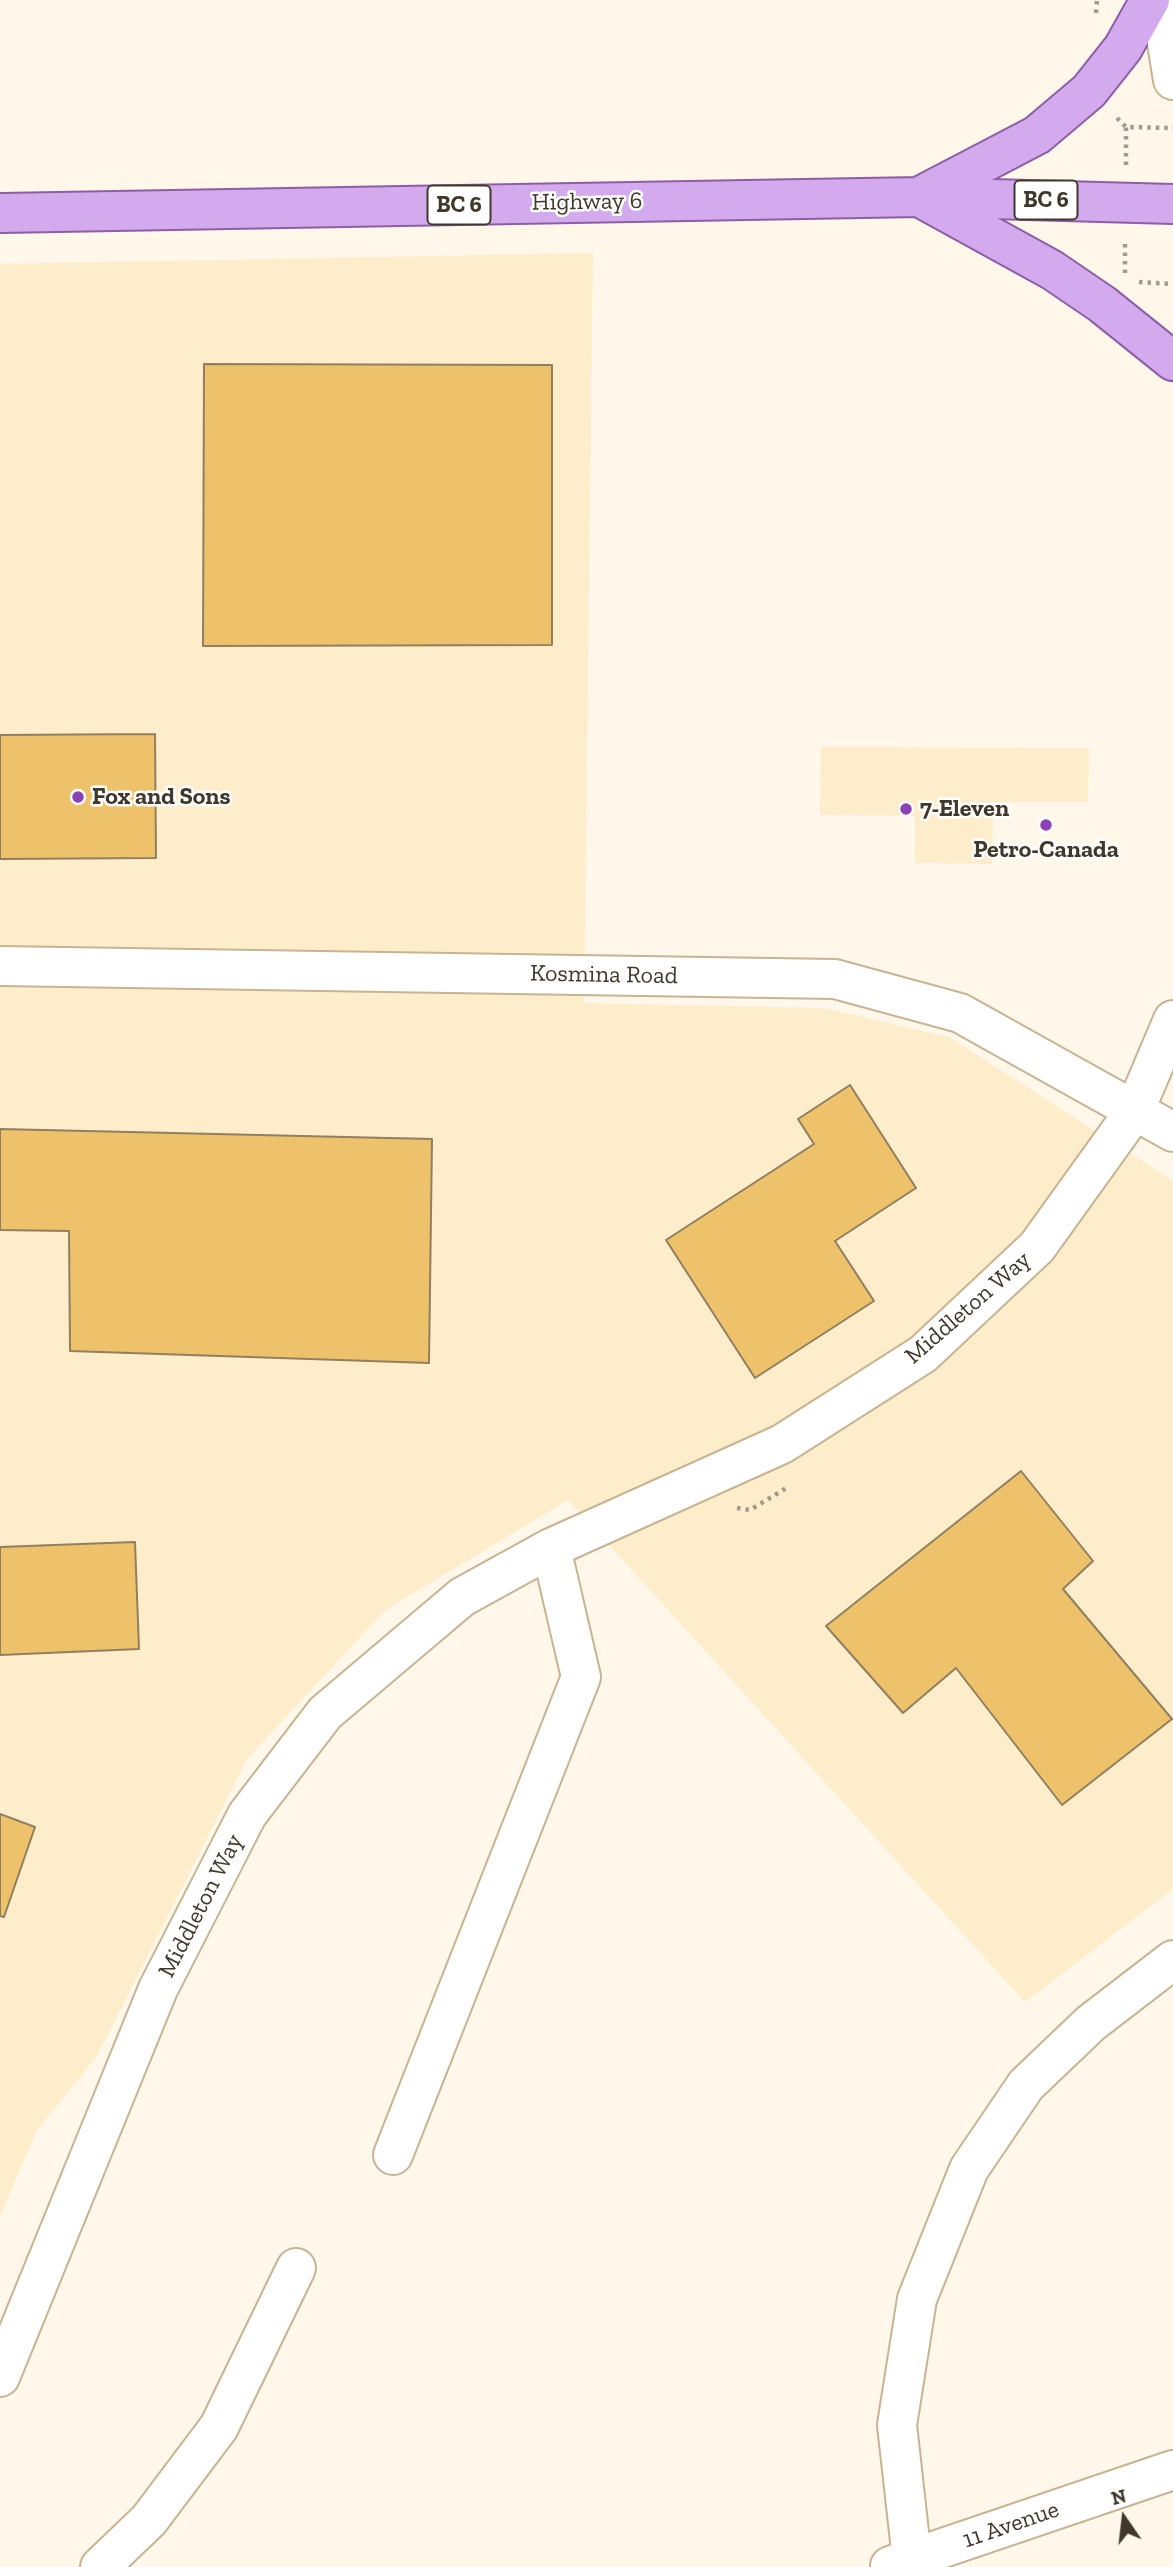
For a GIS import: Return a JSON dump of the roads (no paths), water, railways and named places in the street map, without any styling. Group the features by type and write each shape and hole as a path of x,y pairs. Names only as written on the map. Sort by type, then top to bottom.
{"main road":[{"path":"919,197 1037,135 1048,126 1089,91 1123,48 1150,0"},
{"path":"1169,0 1173,5"},
{"path":"919,197 1052,270 1102,304 1173,361"},
{"name":"Highway 6","path":"0,213 919,197 1173,204"}],"street":[{"path":"1160,0 1173,80"},
{"name":"Kosmina Road","path":"0,966 835,979 960,1013 1173,1132"},
{"name":"Middleton Way","path":"0,2377 158,1989 247,1815 325,1713 462,1597 551,1548 782,1444 923,1354 1037,1247 1134,1112 1173,1020"},
{"path":"393,2155 581,1676 551,1548"},
{"path":"900,2563 897,2425 917,2299 969,2169 1026,2085 1091,2023 1173,1960"},
{"path":"100,2567 149,2521 219,2427 296,2268"},
{"name":"11 Avenue","path":"900,2563 1173,2470"}],"place":[{"name":"Fox and Sons","path":"78,797"},
{"name":"7-Eleven","path":"906,809"},
{"name":"Petro-Canada","path":"1046,825"}]}
